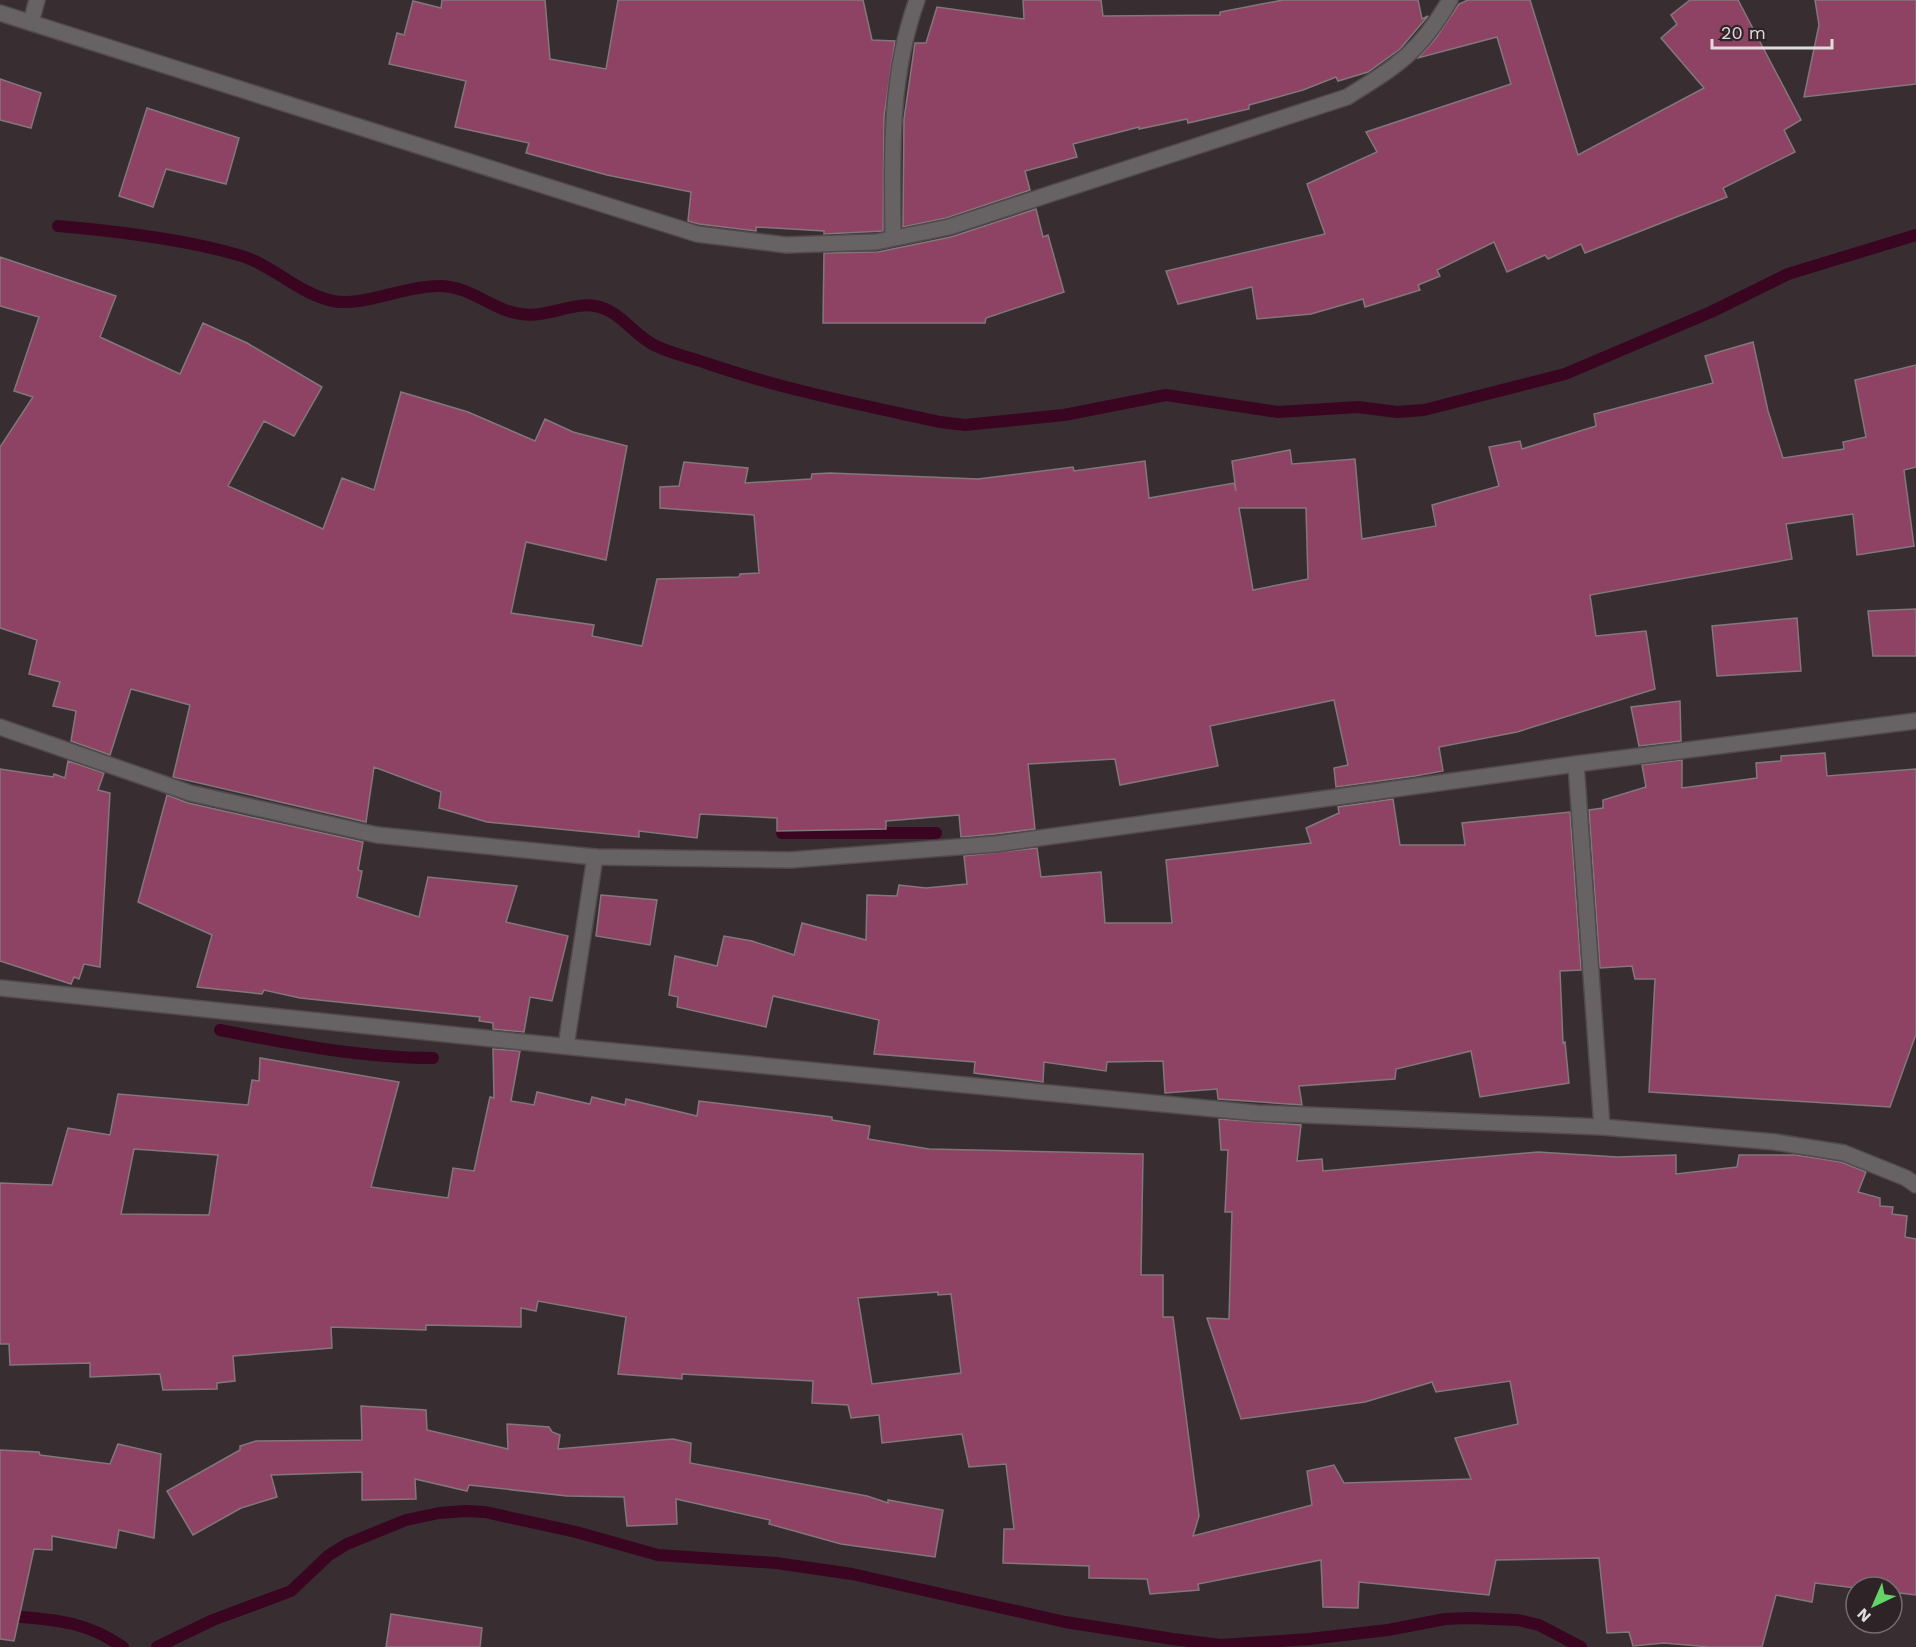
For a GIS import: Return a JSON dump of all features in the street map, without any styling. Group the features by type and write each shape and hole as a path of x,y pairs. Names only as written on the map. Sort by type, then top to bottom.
{"street":[{"path":"31,22 37,0"},
{"path":"893,238 892,137 897,74 917,0"},
{"path":"0,13 697,234 786,246 876,242 949,226 1347,98 1399,65 1432,31 1450,0"},
{"path":"0,727 190,793 376,835 595,857 790,860 996,844 1576,764 1916,721"},
{"path":"1576,764 1602,1127"},
{"path":"566,1046 595,857"},
{"path":"0,988 1257,1113 1602,1127 1775,1142 1844,1153 1906,1178 1916,1185"}],"building":[{"path":"442,0 545,0 550,59 606,69 618,0 863,0 872,40 895,41 884,117 883,231 824,234 824,231 756,227 756,231 699,224 688,221 691,192 607,175 526,153 529,143 455,127 466,81 389,64 397,33 404,35 413,1 441,8"},
{"path":"1023,0 1101,0 1103,16 1220,15 1220,12 1283,0 1418,0 1422,19 1428,16 1400,49 1368,72 1338,81 1336,77 1303,90 1249,105 1249,109 1188,123 1187,119 1139,129 1139,127 1073,144 1077,157 1025,171 1030,190 946,218 903,227 904,119 915,43 926,43 937,7 1024,19"},
{"path":"1468,0 1530,0 1578,155 1704,88 1661,38 1677,24 1671,15 1690,0 1738,0 1801,120 1784,130 1795,152 1723,188 1727,197 1585,253 1581,244 1548,259 1545,255 1507,272 1494,242 1437,270 1440,276 1418,285 1420,290 1365,307 1363,299 1311,314 1257,319 1252,287 1178,304 1166,271 1325,234 1307,184 1377,152 1366,132 1511,84 1497,37 1418,58 1436,38 1459,4"},
{"path":"1815,0 1916,0 1916,84 1804,97 1819,25"},
{"path":"0,79 41,93 31,128 0,120"},
{"path":"147,108 239,138 226,184 166,169 153,207 119,196"},
{"path":"1036,209 1043,237 1048,235 1064,292 986,318 985,323 823,323 824,253 878,252 951,237"},
{"path":"0,257 116,296 100,337 180,374 203,323 247,343 322,387 294,436 264,421 228,486 323,529 342,478 374,490 401,392 468,412 535,441 545,419 573,432 627,446 606,560 526,542 511,613 594,625 592,636 642,646 657,579 739,577 740,574 759,573 754,515 660,508 660,487 679,486 684,462 748,468 745,483 811,479 812,474 830,473 978,479 1073,467 1074,471 1145,461 1149,498 1234,483 1236,491 1232,461 1290,450 1292,464 1355,459 1362,539 1436,526 1432,505 1499,486 1489,447 1520,441 1522,449 1596,426 1594,414 1713,383 1705,356 1753,342 1768,411 1783,458 1844,449 1843,442 1866,437 1855,380 1916,365 1916,467 1904,470 1914,546 1857,555 1853,514 1786,524 1792,559 1590,595 1596,636 1646,631 1655,689 1517,732 1439,747 1443,771 1415,776 1336,787 1334,768 1348,765 1334,700 1210,726 1218,766 1120,785 1115,759 1028,764 1035,829 961,837 959,815 886,821 886,829 777,831 777,818 700,814 697,838 639,831 639,837 487,822 439,808 441,792 374,767 366,822 173,777 190,705 131,689 110,755 71,741 76,711 53,706 60,682 29,674 37,640 0,628 0,447 33,397 14,391 39,317 0,306","holes":["1239,508 1306,508 1308,579 1253,590"]},
{"path":"1916,609 1916,656 1873,656 1868,611"},
{"path":"1797,618 1801,671 1717,676 1712,626"},
{"path":"1680,701 1681,741 1639,746 1631,707"},
{"path":"1825,753 1827,776 1916,769 1916,1034 1890,1107 1649,1092 1655,979 1635,979 1632,966 1600,968 1589,810 1603,808 1603,800 1646,787 1642,765 1682,760 1682,788 1757,778 1756,763 1781,761 1781,756"},
{"path":"68,761 104,773 98,790 110,793 100,967 84,964 79,979 74,977 71,984 0,961 0,769 53,777 54,774 65,778"},
{"path":"167,795 188,803 363,842 358,870 362,871 357,897 419,917 428,877 517,886 506,922 568,936 552,1001 530,997 524,1032 493,1029 493,1023 479,1021 480,1017 300,998 264,990 262,994 197,987 212,935 138,902"},
{"path":"1393,799 1400,845 1465,845 1462,823 1570,812 1581,970 1560,971 1563,1043 1565,1042 1569,1083 1480,1097 1471,1051 1396,1069 1395,1079 1299,1086 1302,1105 1218,1099 1217,1089 1165,1093 1163,1061 1107,1062 1106,1071 1044,1062 1043,1082 974,1073 975,1062 874,1054 879,1020 773,996 766,1027 677,1007 678,997 669,995 675,956 717,966 724,936 752,941 794,955 802,923 866,940 867,895 897,896 899,885 926,888 967,884 964,856 1037,848 1041,877 1101,872 1105,923 1172,923 1166,860 1311,843 1306,828 1339,813 1338,807"},
{"path":"601,895 657,900 650,945 596,936"},
{"path":"493,1049 520,1051 511,1101 534,1105 537,1092 590,1104 592,1097 625,1105 626,1099 697,1116 699,1101 832,1117 832,1120 870,1126 868,1139 929,1149 1143,1154 1141,1275 1163,1275 1163,1317 1173,1317 1199,1516 1193,1536 1312,1505 1307,1471 1334,1465 1344,1483 1471,1479 1455,1438 1518,1424 1510,1381 1436,1392 1432,1382 1365,1402 1241,1419 1207,1318 1229,1319 1232,1212 1225,1212 1228,1150 1221,1150 1219,1119 1301,1125 1297,1161 1322,1159 1323,1171 1538,1152 1617,1157 1676,1155 1676,1174 1737,1167 1739,1155 1796,1155 1841,1162 1866,1172 1858,1192 1880,1198 1880,1206 1893,1207 1892,1214 1907,1216 1905,1237 1916,1239 1916,1595 1904,1594 1904,1575 1844,1575 1844,1587 1815,1583 1812,1602 1776,1595 1762,1647 1710,1647 1664,1643 1633,1646 1629,1632 1607,1633 1599,1558 1496,1560 1489,1595 1359,1582 1358,1608 1323,1607 1321,1560 1198,1584 1199,1590 1150,1594 1147,1579 1089,1578 1089,1566 1003,1563 1004,1529 1014,1529 1006,1464 969,1467 962,1434 882,1443 879,1415 851,1418 848,1405 812,1403 813,1381 682,1374 682,1379 618,1374 626,1317 538,1301 536,1311 521,1308 521,1327 426,1325 426,1330 331,1327 332,1348 233,1356 235,1381 217,1383 217,1389 163,1390 160,1374 90,1377 90,1363 10,1365 9,1344 0,1344 0,1183 52,1185 68,1128 110,1135 118,1094 248,1105 252,1080 259,1081 260,1058 399,1082 371,1187 448,1198 453,1168 474,1171 490,1097 494,1098","holes":["134,1149 218,1155 209,1215 121,1214","938,1292 938,1295 951,1294 961,1373 872,1384 858,1298"]},
{"path":"361,1406 426,1410 427,1430 508,1449 507,1424 549,1427 552,1432 560,1435 558,1449 673,1439 691,1443 690,1463 867,1496 888,1503 888,1500 943,1510 935,1557 841,1544 769,1524 770,1520 676,1499 677,1524 627,1526 624,1497 567,1496 469,1485 467,1491 415,1479 416,1499 362,1500 362,1472 271,1475 277,1497 241,1508 193,1535 167,1491 240,1450 240,1446 256,1441 362,1440"},
{"path":"118,1444 161,1454 154,1538 119,1530 116,1548 52,1536 52,1550 34,1549 14,1641 0,1639 0,1450 39,1452 40,1455 110,1464"},
{"path":"391,1614 482,1628 480,1647 386,1647"}],"waterway":[{"path":"58,226 127,233 220,250 254,261 309,292 333,301 357,301 411,289 438,286 460,289 500,308 521,314 531,315 577,306 595,306 612,313 648,342 676,354 795,389 940,422 965,425 1064,415 1166,395 1278,412 1358,407 1397,412 1424,410 1565,374 1711,312 1788,274 1916,235"},
{"path":"782,833 936,833"},
{"path":"220,1030 353,1053 433,1058"},
{"path":"157,1647 213,1620 291,1591 329,1555 347,1544 406,1520 439,1513 466,1511 485,1512 576,1532 658,1555 776,1563 852,1574 1065,1622 1221,1645 1309,1639 1388,1630 1445,1619 1470,1618 1518,1620 1539,1625 1581,1647"},
{"path":"0,1615 78,1625 93,1630 123,1647"}]}
